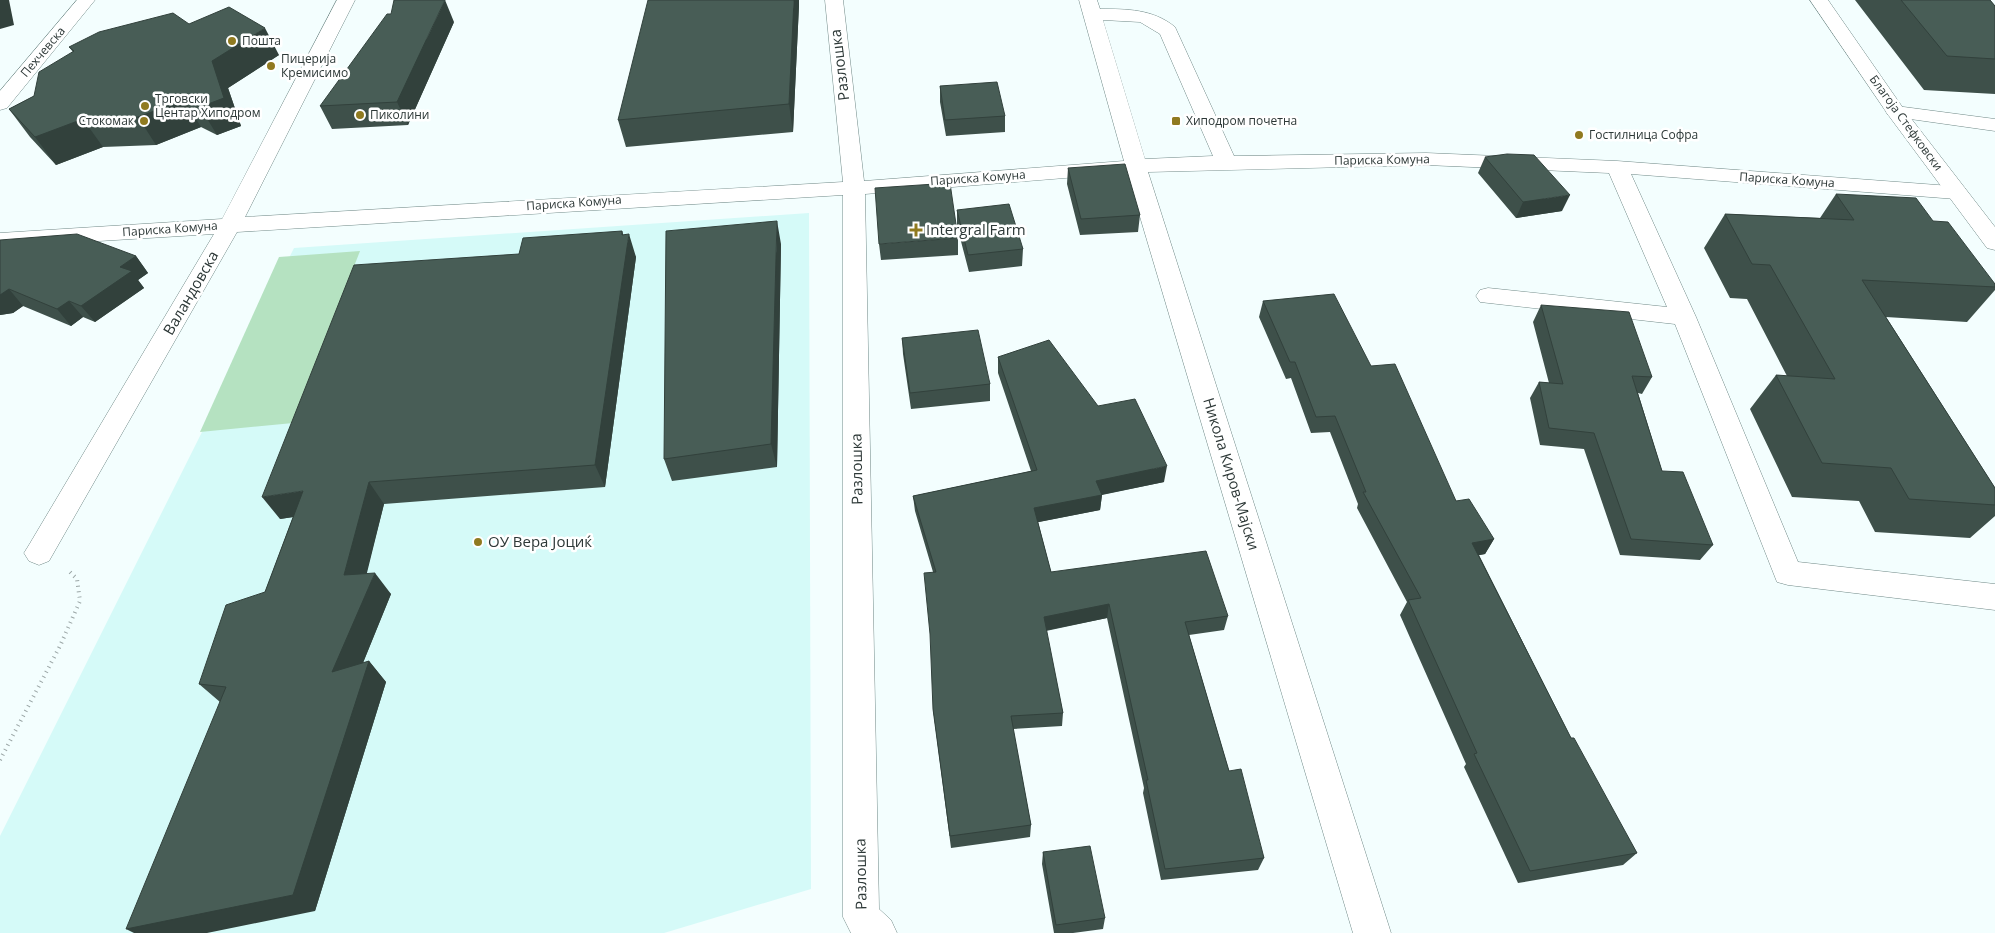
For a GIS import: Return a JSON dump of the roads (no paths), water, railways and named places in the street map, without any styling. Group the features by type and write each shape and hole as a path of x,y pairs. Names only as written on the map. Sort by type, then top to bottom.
{"street":[{"name":"Пехчевска","path":"0,104 86,0"},
{"name":"Валандовска","path":"39,553 230,225 346,0"},
{"name":"Разлошка","path":"834,0 854,188 861,917 878,933"},
{"name":"Благоја Стефковски","path":"1819,0 1896,112 1956,192 1991,233"},
{"name":"Никола Киров-Мајски","path":"1226,162 1168,31 1160,22 1145,17 1090,7 1136,166 1372,933"},
{"path":"1896,112 1995,125"},
{"name":"Париска Комуна","path":"0,240 854,188 1136,166 1226,162 1426,159 1617,167 1956,192"},
{"path":"1617,167 1684,318 1788,573 1995,597"},
{"path":"1488,296 1684,318"}],"place":[{"name":"Пошта","path":"232,41"},
{"name":"Пицерија Кремисимо","path":"271,66"},
{"name":"Трговски Центар Хиподром","path":"145,106"},
{"name":"Пиколини","path":"360,115"},
{"name":"Стокомак","path":"144,121"},
{"name":"Хиподром почетна","path":"1176,121"},
{"name":"Гостилница Софра","path":"1579,135"},
{"name":"Intergral Farm","path":"916,230"},
{"name":"ОУ Вера Јоциќ","path":"478,542"}]}
